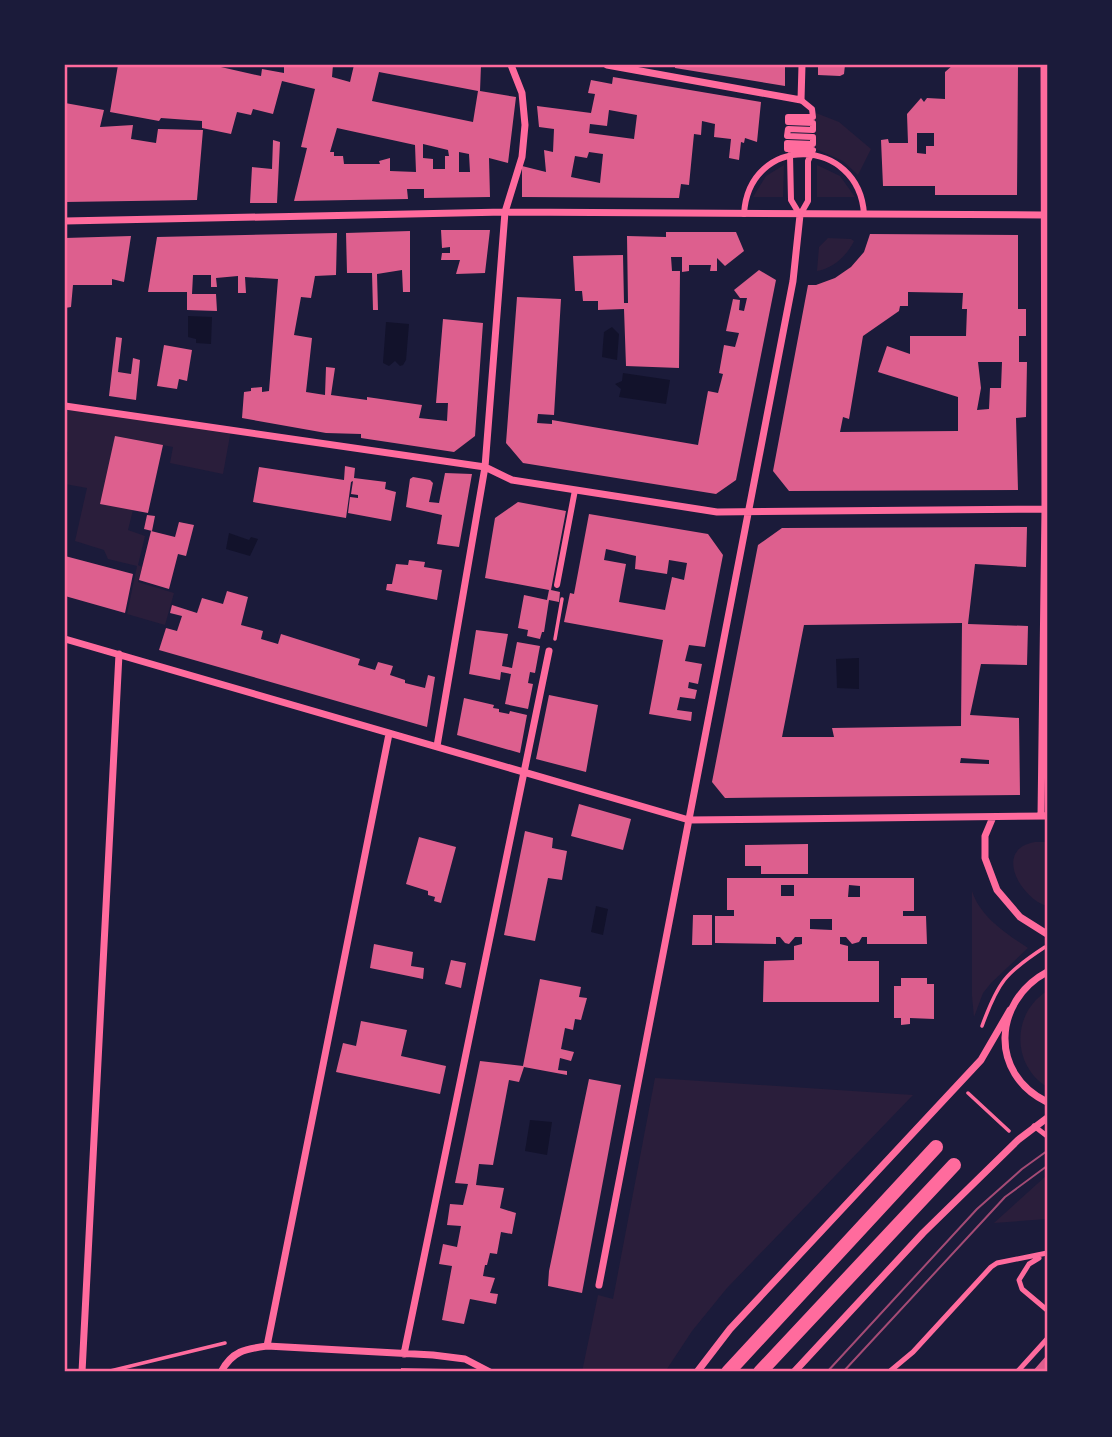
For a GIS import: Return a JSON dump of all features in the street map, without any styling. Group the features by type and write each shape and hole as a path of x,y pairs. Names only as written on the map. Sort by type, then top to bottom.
{"main road":[{"path":"728,1372 936,1147"},
{"path":"760,1372 954,1165"}],"street":[{"path":"437,746 485,467 505,212 522,158 525,125 522,93 511,65"},
{"path":"607,65 801,100 812,109 813,117 788,117 788,122 813,123 813,130 788,129 788,136 813,136 813,144 787,143 787,149 812,152 834,163 853,179 860,190 864,215"},
{"path":"801,100 802,65"},
{"path":"65,639 689,820 1044,816 1044,65"},
{"path":"744,214 748,192 759,173 777,159 812,152"},
{"path":"599,1285 793,281 800,215 808,201 808,161 812,152"},
{"path":"790,155 791,200 800,215"},
{"path":"65,221 505,212 1045,215"},
{"path":"65,406 485,467 512,480 717,512 1046,509"},
{"path":"557,585 575,490"},
{"path":"404,1354 549,651"},
{"path":"82,1372 119,654"},
{"path":"267,1346 389,734"},
{"path":"993,817 985,836 985,858 997,890 1020,917 1047,934"},
{"path":"697,1372 730,1329 981,1060 1020,993 1033,979 1047,972"},
{"path":"1010,1010 1005,1030 1005,1049 1011,1067 1023,1085 1047,1103"},
{"path":"794,1372 923,1233 1034,1126 1047,1118"},
{"path":"221,1372 234,1354 244,1349 267,1346 465,1359 491,1372"}],"lane":[{"path":"1034,1126 1047,1136"},
{"path":"1046,1254 1029,1264 1019,1280 1022,1289 1047,1310"},
{"path":"888,1372 913,1352 991,1267 997,1263 1046,1254"},
{"path":"1017,1372 1047,1339"}],"path":[{"path":"549,651 554,646 563,591 557,585"},
{"path":"978,1038 1000,983 1010,971 1045,947"},
{"path":"964,1089 1011,1133"},
{"path":"106,1372 231,1341"}],"shaded area":[{"path":"816,113 839,122 871,149 858,175 843,161 816,149"},
{"path":"784,165 783,197 753,197 766,176"},
{"path":"817,165 840,176 855,197 817,197"},
{"path":"828,238 854,241 838,261 817,271 819,247"},
{"path":"188,316 212,317 211,344 196,343 196,339 188,337"},
{"path":"386,322 409,324 406,360 403,365 400,366 395,361 389,366 383,363"},
{"path":"612,327 619,334 617,360 602,357 604,332"},
{"path":"623,373 670,380 666,404 619,397 621,389 615,384 622,381"},
{"path":"65,410 231,430 223,474 170,463 173,447 115,436 133,510 128,530 145,536 138,565 142,567 138,582 174,593 165,625 127,614 137,566 108,559 104,550 75,541 87,488 65,484 68,452 65,451"},
{"path":"229,533 249,540 251,537 258,539 250,556 226,549"},
{"path":"859,658 859,689 837,688 836,659"},
{"path":"1047,842 1047,906 1028,894 1015,874 1015,854 1022,846"},
{"path":"972,891 988,917 1028,948 983,993 974,1017 972,996"},
{"path":"596,906 608,909 603,935 591,932"},
{"path":"1047,991 1047,1087 1035,1078 1027,1066 1020,1039 1027,1013 1035,1001"},
{"path":"655,1078 913,1095 727,1288 692,1331 665,1372 582,1372 598,1295 613,1299"},
{"path":"530,1120 552,1122 547,1155 525,1151"},
{"path":"1047,1175 1047,1219 994,1223"}],"building":[{"path":"118,65 212,65 261,76 262,69 284,73 284,65 333,65 332,77 350,82 354,65 481,65 480,91 516,97 508,163 489,158 490,197 424,198 424,189 407,189 408,199 294,201 307,148 301,147 315,89 282,81 273,114 253,109 251,115 237,112 231,134 202,128 202,121 161,118 159,121 110,112","holes":["379,72 478,91 473,122 372,101","337,128 415,145 416,172 390,171 390,158 379,161 380,164 344,164 343,156 334,156 334,152 330,152","423,144 448,150 445,169 433,169 433,159 423,158","459,152 469,154 470,172 459,172"]},
{"path":"675,65 785,65 785,86 675,68"},
{"path":"818,65 845,65 844,74 818,75"},
{"path":"953,65 1018,65 1017,195 935,195 935,186 883,186 881,140 908,143 907,114 921,98 924,102 927,98 945,99 945,72","holes":["917,133 934,133 934,146 926,146 926,154 917,153"]},
{"path":"613,77 761,102 757,142 745,138 744,143 741,142 739,160 729,158 731,139 714,137 715,124 702,121 701,135 694,134 689,185 681,184 679,198 522,197 522,166 546,172 544,150 553,152 554,129 539,127 537,106 591,113 595,94 588,93 591,80 612,84","holes":["609,110 637,115 634,139 589,133 590,124 607,126","589,152 603,154 600,183 571,177 575,156 587,158"]},
{"path":"65,103 104,110 100,127 133,125 131,139 156,143 158,129 203,130 197,200 65,202"},
{"path":"273,140 280,142 277,203 250,203 252,167 272,169"},
{"path":"441,230 490,230 485,273 456,274 460,260 441,260 442,253 450,253 450,247 442,248"},
{"path":"410,231 410,292 403,292 402,270 377,274 378,310 373,310 372,273 347,273 346,233"},
{"path":"666,232 736,232 744,251 725,266 717,258 717,271 710,271 711,265 689,265 689,271 682,272 682,257 671,257 672,271 680,271 679,368 626,366 624,309 598,310 598,301 583,301 582,291 575,291 573,256 623,255 624,303 628,303 627,236 666,237"},
{"path":"337,233 336,275 315,276 311,298 301,297 294,335 312,338 306,392 325,395 326,367 335,368 331,395 422,405 419,418 447,421 448,403 436,403 443,319 483,323 475,436 454,452 361,438 361,434 326,433 242,418 244,392 262,387 262,392 269,391 278,279 245,277 246,293 238,293 238,276 216,278 217,287 211,287 211,275 193,275 192,294 216,294 217,311 187,310 187,292 148,292 157,237"},
{"path":"870,234 1018,235 1018,309 1026,309 1026,336 1019,336 1019,362 1027,362 1026,417 1016,418 1018,490 789,491 773,471 808,285 835,278 851,267 864,252","holes":["908,292 963,293 962,309 967,309 966,336 910,336 910,354 887,346 878,372 958,397 958,431 840,432 843,417 849,419 863,336 899,311 900,306 908,306","978,362 1002,362 1001,388 990,388 989,409 977,410 981,388"]},
{"path":"131,236 124,282 112,279 112,285 73,285 71,307 65,308 65,238"},
{"path":"759,270 776,280 736,480 716,494 523,463 506,443 517,297 561,299 554,415 538,414 537,423 552,424 552,420 698,445 708,391 718,393 723,374 719,373 724,345 735,347 739,333 726,331 733,299 740,300 739,310 744,311 747,298 740,298 734,290"},
{"path":"116,337 122,338 118,372 131,374 133,358 140,360 136,400 109,396"},
{"path":"164,345 192,350 187,381 179,379 177,389 157,386"},
{"path":"115,436 163,445 148,513 100,504"},
{"path":"345,466 355,468 354,478 386,482 385,489 396,492 391,521 348,513 350,497 358,498 358,495 351,494 353,481 346,518 253,502 259,467 344,480"},
{"path":"445,473 472,474 459,547 437,544 442,515 406,507 410,479 413,477 433,483 429,502 439,503"},
{"path":"518,502 566,511 551,590 560,592 559,602 549,600 544,632 540,639 527,636 528,630 518,628 524,595 547,600 549,590 485,578 495,518"},
{"path":"589,514 708,534 723,555 705,647 689,645 685,661 702,664 698,684 689,682 688,688 697,690 695,699 680,697 677,710 692,712 691,721 649,714 663,640 564,622 570,593 574,594","holes":["606,549 636,556 635,569 667,574 669,560 687,563 684,580 672,577 665,610 619,602 626,564 604,560"]},
{"path":"147,515 155,516 152,531 144,529"},
{"path":"179,522 194,525 186,556 178,554 169,589 139,580 151,531 175,537"},
{"path":"1027,527 1026,567 975,564 968,624 1028,626 1027,665 981,664 970,715 1019,718 1020,795 725,798 712,782 758,545 782,528","holes":["962,623 961,726 832,728 834,737 782,737 804,625","961,758 989,760 989,764 960,763"]},
{"path":"65,556 133,574 125,613 65,596"},
{"path":"409,560 425,562 424,567 442,570 437,600 386,590 387,584 392,584 396,564 408,565"},
{"path":"227,591 248,597 241,625 263,631 261,639 278,644 281,634 360,659 358,665 375,670 378,662 393,666 390,675 405,680 405,683 425,688 428,675 435,677 427,727 159,650 166,628 177,631 182,616 170,613 172,605 197,613 202,598 223,604"},
{"path":"476,630 508,634 502,666 512,668 517,642 540,646 535,673 530,672 528,683 533,684 528,709 505,704 511,674 501,672 500,680 469,674"},
{"path":"549,695 598,705 586,772 536,759"},
{"path":"464,698 494,705 493,708 499,709 499,712 509,714 510,711 527,715 520,753 457,735"},
{"path":"579,804 631,819 623,850 571,836"},
{"path":"525,831 553,838 552,848 567,851 562,880 548,878 535,941 504,935"},
{"path":"419,837 456,847 441,903 434,901 435,897 428,895 428,891 406,884"},
{"path":"808,844 808,874 761,874 761,866 745,866 745,845"},
{"path":"727,878 914,878 914,911 903,911 903,916 926,916 927,944 867,944 867,937 862,937 859,942 852,944 846,937 840,937 840,944 848,946 848,961 879,961 879,1002 763,1002 764,961 794,960 794,946 802,944 802,937 795,937 789,944 780,937 776,937 776,944 715,943 715,916 734,916 734,910 727,910","holes":["781,885 794,885 794,896 781,896","849,885 860,886 860,897 848,897","810,919 832,919 832,930 810,929"]},
{"path":"693,915 712,915 712,945 692,945"},
{"path":"374,944 413,952 411,966 424,968 423,979 370,968"},
{"path":"451,960 466,963 461,988 445,984"},
{"path":"901,978 927,978 927,984 934,984 934,1019 910,1018 910,1024 901,1025 901,1018 894,1018 894,986 901,986"},
{"path":"540,979 581,987 579,997 587,998 581,1020 575,1019 573,1030 565,1028 561,1049 574,1052 571,1061 560,1058 558,1070 567,1071 567,1075 524,1067 519,1082 509,1080 493,1165 479,1164 476,1185 504,1188 500,1208 516,1213 512,1234 501,1232 497,1254 490,1253 485,1265 483,1276 495,1278 490,1293 498,1294 496,1304 470,1299 464,1324 442,1320 452,1266 439,1264 443,1244 457,1247 461,1226 447,1225 450,1204 463,1205 468,1184 455,1183 480,1061 523,1066"},
{"path":"361,1021 407,1030 401,1056 446,1066 440,1094 336,1072 343,1043 356,1046"},
{"path":"589,1079 621,1085 582,1293 548,1286"},
{"path":"1047,1355 1047,1372 1032,1372"},
{"path":"401,1368 446,1369 446,1372 401,1372"}],"tram line":[{"path":"827,1372 977,1209 1047,1151"},
{"path":"843,1372 1005,1197 1047,1166"}]}
